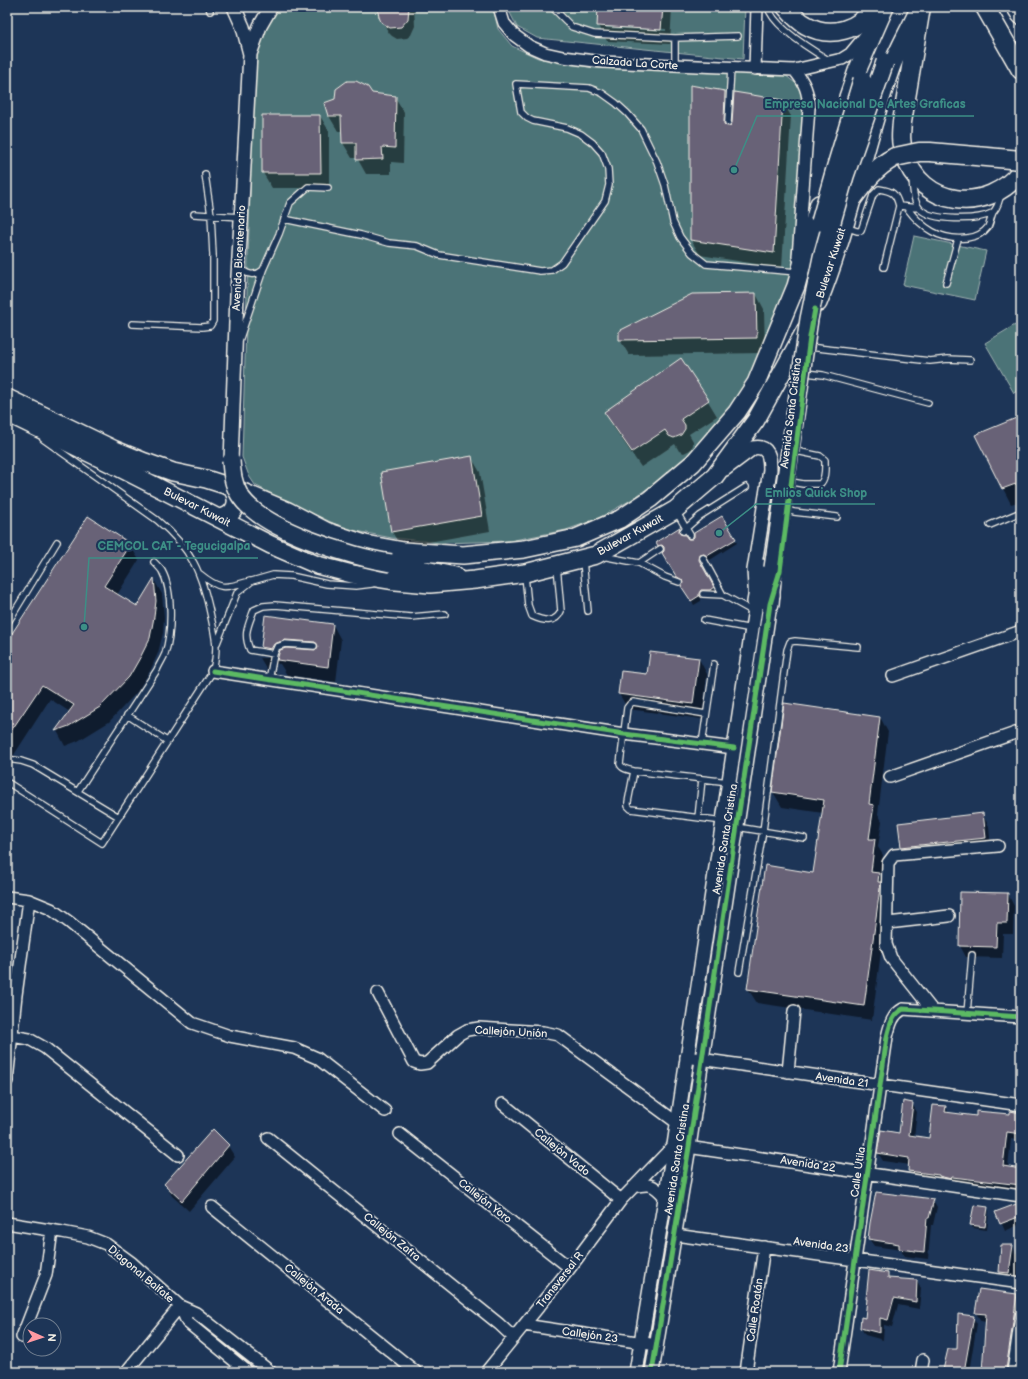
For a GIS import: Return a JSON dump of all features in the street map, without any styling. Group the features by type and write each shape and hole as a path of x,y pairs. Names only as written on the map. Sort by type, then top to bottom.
{"highway":[{"path":"786,7 795,18 807,26 821,31 836,32 850,29 880,11"},
{"path":"920,7 902,122 901,138 903,153 909,167 918,179 930,189 944,196 958,200 974,200 989,196 1002,190 1014,180 1021,171"},
{"path":"985,7 1021,70"},
{"path":"1016,7 1021,14"},
{"path":"850,202 874,171 885,162 895,157 919,152 930,152 1021,160"}],"main road":[{"path":"760,606 768,568 809,319 822,257 845,176 885,62 911,7"},
{"name":"Bulevar Kuwait","path":"7,414 317,565 352,574 396,582 430,584 475,580 525,573 589,556 675,510 715,476 756,420 798,346 815,309 843,226 869,135 892,66 920,7"},
{"name":"Bulevar Kuwait","path":"7,398 113,449 173,472 206,479 231,487 326,531 365,544 404,551 463,555 524,550 576,538 620,519 650,499 693,463 737,412 756,383 797,279 857,71 873,35 880,11"},
{"path":"768,568 788,391 801,308 812,254 835,169 862,80 873,35"},
{"path":"231,461 234,484 239,494 246,504 267,520 319,544 350,554 475,580"},
{"path":"219,518 229,515 236,507 236,496 231,487"},
{"path":"258,537 252,526 254,514 259,508 270,504"},
{"path":"397,564 429,562 463,555"}],"street":[{"name":"Avenida Bicentenario","path":"234,7 243,27 250,54"},
{"name":"Avenida Bicentenario","path":"231,461 241,217 250,54 260,26 271,7"},
{"name":"Calzada La Corte","path":"499,7 504,23 514,35 529,46 545,53 563,57 603,62 794,70 832,62 842,59 850,54 880,11"},
{"path":"755,69 757,7"},
{"path":"794,70 803,81 807,90 809,108 797,279"},
{"name":"Avenida Santa Cristina","path":"636,1372 674,1145 676,1122 752,629 760,606 780,571 815,309"},
{"name":"Avenida Santa Cristina","path":"652,1372 680,1208 737,827 760,606 754,570 770,470 769,455 764,449 753,448 715,476"},
{"path":"893,676 1021,630"},
{"path":"212,671 624,734 734,748"},
{"path":"890,777 1021,731"},
{"path":"998,846 894,855 888,863 888,923 886,944 891,958 932,1011 1021,1017"},
{"path":"7,897 29,900 51,909 192,1022 230,1036 294,1048 317,1058 385,1111"},
{"path":"7,1081 12,1036 11,995 29,900"},
{"path":"888,923 949,916"},
{"name":"Callejón Unión","path":"378,993 414,1062 420,1064 427,1063 458,1035 467,1030 479,1028 543,1032 558,1035 676,1122 692,1126"},
{"name":"Calle Utila","path":"839,1372 887,1037 892,1020 897,1012 903,1009 932,1011"},
{"path":"788,1072 794,1011"},
{"path":"12,1036 30,1039 45,1048 178,1155"},
{"name":"Avenida 21","path":"686,1057 1021,1105"},
{"name":"Callejón Vado","path":"503,1104 621,1200"},
{"name":"Callejón Yoro","path":"400,1134 570,1268"},
{"name":"Callejón Zafra","path":"268,1138 514,1338"},
{"path":"674,1145 689,1147"},
{"name":"Transversal R","path":"486,1372 570,1268 621,1200 674,1145"},
{"name":"Avenida 22","path":"689,1147 1021,1196"},
{"path":"633,1187 647,1184 652,1185 680,1208"},
{"name":"Callejón Arada","path":"212,1207 416,1372"},
{"name":"Diagonal Balfate","path":"7,1223 88,1237 106,1244 132,1263 180,1306 196,1313 271,1372"},
{"path":"30,1317 46,1275 52,1230"},
{"name":"Avenida 23","path":"675,1234 1021,1283"},
{"name":"Calle Roatán","path":"746,1372 764,1247"},
{"path":"126,1372 180,1306"},
{"name":"Diagonal Balfate","path":"180,1306 187,1322 246,1371"},
{"path":"1013,1372 1021,1316"},
{"name":"Callejón 23","path":"524,1325 657,1345"},
{"path":"246,1371 254,1359"},
{"path":"922,1372 923,1360"}],"lane":[{"path":"552,7 572,27 594,34 675,38 738,36"},
{"path":"768,7 778,22 798,41 832,62"},
{"path":"675,38 675,66"},
{"path":"728,122 731,68"},
{"path":"284,219 361,235 389,243 417,246 439,255 540,270 552,270 562,263 605,201 609,185 608,169 602,153 593,143 581,134 567,128 533,121 526,118 521,112 516,84 589,88 602,93 616,103 641,129 657,162 665,185 673,222 680,237 692,253 706,264 797,279"},
{"path":"909,167 915,198 919,208 927,214 941,217 963,218 993,212"},
{"path":"132,324 210,326 213,321 214,255 211,215 205,174"},
{"path":"235,353 263,270 290,203 308,187 328,188"},
{"path":"843,226 861,231 873,195 879,189 890,191 897,197 899,206 884,267"},
{"path":"907,208 917,221 930,230 947,238 958,239 976,237 988,227 1002,190"},
{"path":"899,206 919,208"},
{"path":"194,214 241,217"},
{"path":"946,283 958,239"},
{"path":"239,264 242,270 249,274 257,274 263,270"},
{"path":"809,347 930,361 948,359 970,360"},
{"path":"806,373 823,375 928,403"},
{"path":"7,414 127,497 173,533 188,551 206,589 217,644 216,656 212,671 102,843 7,782"},
{"path":"792,482 803,484 820,484 823,482 825,460 820,456 796,452"},
{"path":"685,529 700,516 746,487"},
{"path":"675,510 685,529 690,535"},
{"path":"788,510 836,517"},
{"path":"990,525 1021,512"},
{"path":"7,624 57,542"},
{"path":"639,563 660,549"},
{"path":"588,611 589,556 639,563 665,577 679,582"},
{"path":"703,558 723,595"},
{"path":"78,791 157,670 165,654 169,634 169,593 162,571 154,562"},
{"path":"525,573 528,605 532,616 546,620 556,619 561,611 557,565"},
{"path":"199,573 213,584 228,587 273,575 291,576 327,584 356,586 396,582"},
{"path":"217,644 237,593 252,581"},
{"path":"703,594 723,595 760,606"},
{"path":"274,654 250,650 246,641 246,629 254,610 264,606 275,605 411,617 446,614"},
{"path":"704,620 752,629"},
{"path":"739,972 763,831 790,642 795,641 858,647"},
{"path":"269,680 274,654 277,647 285,644 314,646"},
{"path":"702,744 714,664"},
{"path":"706,714 633,702 627,708 620,764 621,767 634,771 729,782"},
{"path":"127,715 167,741"},
{"path":"7,759 21,761 32,765 78,791 119,817"},
{"path":"634,771 628,802 628,806 631,809 723,821"},
{"path":"698,818 702,779"},
{"path":"737,827 804,838"},
{"path":"967,1013 972,956"}],"green space":[{"path":"283,7 493,7 498,29 512,46 538,58 594,68 785,75 799,86 805,98 793,285 751,378 720,424 678,467 631,500 597,519 566,530 509,541 441,543 392,538 346,529 283,500 255,485 249,476 242,457 254,62 260,39 274,15"},
{"path":"507,7 745,7 743,59 537,38 517,27"},
{"path":"914,236 986,251 975,300 903,285"},
{"path":"1015,325 1021,335 1021,388 1014,393 985,343"}],"building":[{"path":"377,7 409,7 408,19 401,27 390,28 381,22"},
{"path":"598,7 663,7 661,30 597,26"},
{"path":"347,81 356,81 368,87 372,93 396,96 395,148 382,147 383,159 356,160 356,143 342,143 341,116 328,116 324,103 335,99 336,89"},
{"path":"690,85 725,91 724,124 727,126 730,126 732,123 734,92 783,100 774,253 690,240"},
{"path":"262,115 320,115 321,173 262,173"},
{"path":"756,293 757,338 619,340 619,331 692,294"},
{"path":"681,358 709,400 681,419 685,425 685,429 681,435 674,438 669,436 665,430 632,452 604,412"},
{"path":"1021,416 1021,482 1002,489 975,435"},
{"path":"472,456 482,516 391,532 381,472"},
{"path":"88,516 131,544 104,586 137,606 154,578 156,601 150,638 129,677 100,707 69,726 55,731 74,705 42,685 7,737 7,641"},
{"path":"722,516 736,539 707,556 704,554 700,555 699,560 714,587 710,590 701,590 699,596 691,601 681,586 683,583 682,580 676,576 662,553 664,551 664,547 662,545 658,546 656,542 680,527 680,534 685,535 688,539 692,539 694,537 694,533"},
{"path":"265,615 333,624 328,667 277,660 280,650 286,648 316,650 318,646 315,642 285,640 274,644 271,649 261,647"},
{"path":"650,652 699,658 693,704 618,694 621,671 647,674"},
{"path":"784,703 880,717 869,804 874,805 869,839 875,839 871,872 879,873 878,882 881,882 864,1006 747,989 765,865 813,873 824,800 772,792"},
{"path":"983,813 986,838 901,847 898,823"},
{"path":"960,892 1008,893 1007,923 997,923 996,947 959,946"},
{"path":"903,1101 913,1103 909,1135 929,1138 933,1105 946,1106 945,1112 976,1116 976,1111 1010,1114 1010,1111 1021,1113 1021,1134 1007,1132 1003,1166 1021,1169 1021,1185 952,1177 951,1179 939,1175 908,1171 909,1158 877,1153 881,1130 899,1133"},
{"path":"213,1129 229,1145 182,1201 164,1184"},
{"path":"876,1192 934,1199 929,1218 927,1218 924,1252 899,1249 899,1244 868,1239"},
{"path":"1021,1203 1021,1216 1000,1224 995,1212"},
{"path":"974,1205 988,1207 985,1227 970,1225"},
{"path":"1001,1245 1013,1245 1009,1273 999,1272"},
{"path":"869,1270 888,1273 888,1278 917,1280 916,1302 894,1298 888,1320 880,1318 880,1333 860,1328 861,1317 865,1318"},
{"path":"979,1289 1017,1294 1006,1370 996,1368 995,1372 982,1372 986,1314 975,1313"},
{"path":"958,1314 974,1316 964,1372 943,1370 948,1349 957,1349"}],"cycle path":[{"path":"652,1372 689,1147 770,604 780,571 810,337 815,309"},
{"path":"213,671 624,734 734,748"},
{"path":"839,1372 887,1037 892,1021 896,1014 903,1009 1021,1017"}],"place":[{"name":"Empresa Nacional De Artes Graficas","path":"734,170"},
{"name":"Emlios Quick Shop","path":"719,533"},
{"name":"CEMCOL CAT - Tegucigalpa","path":"84,627"}]}
